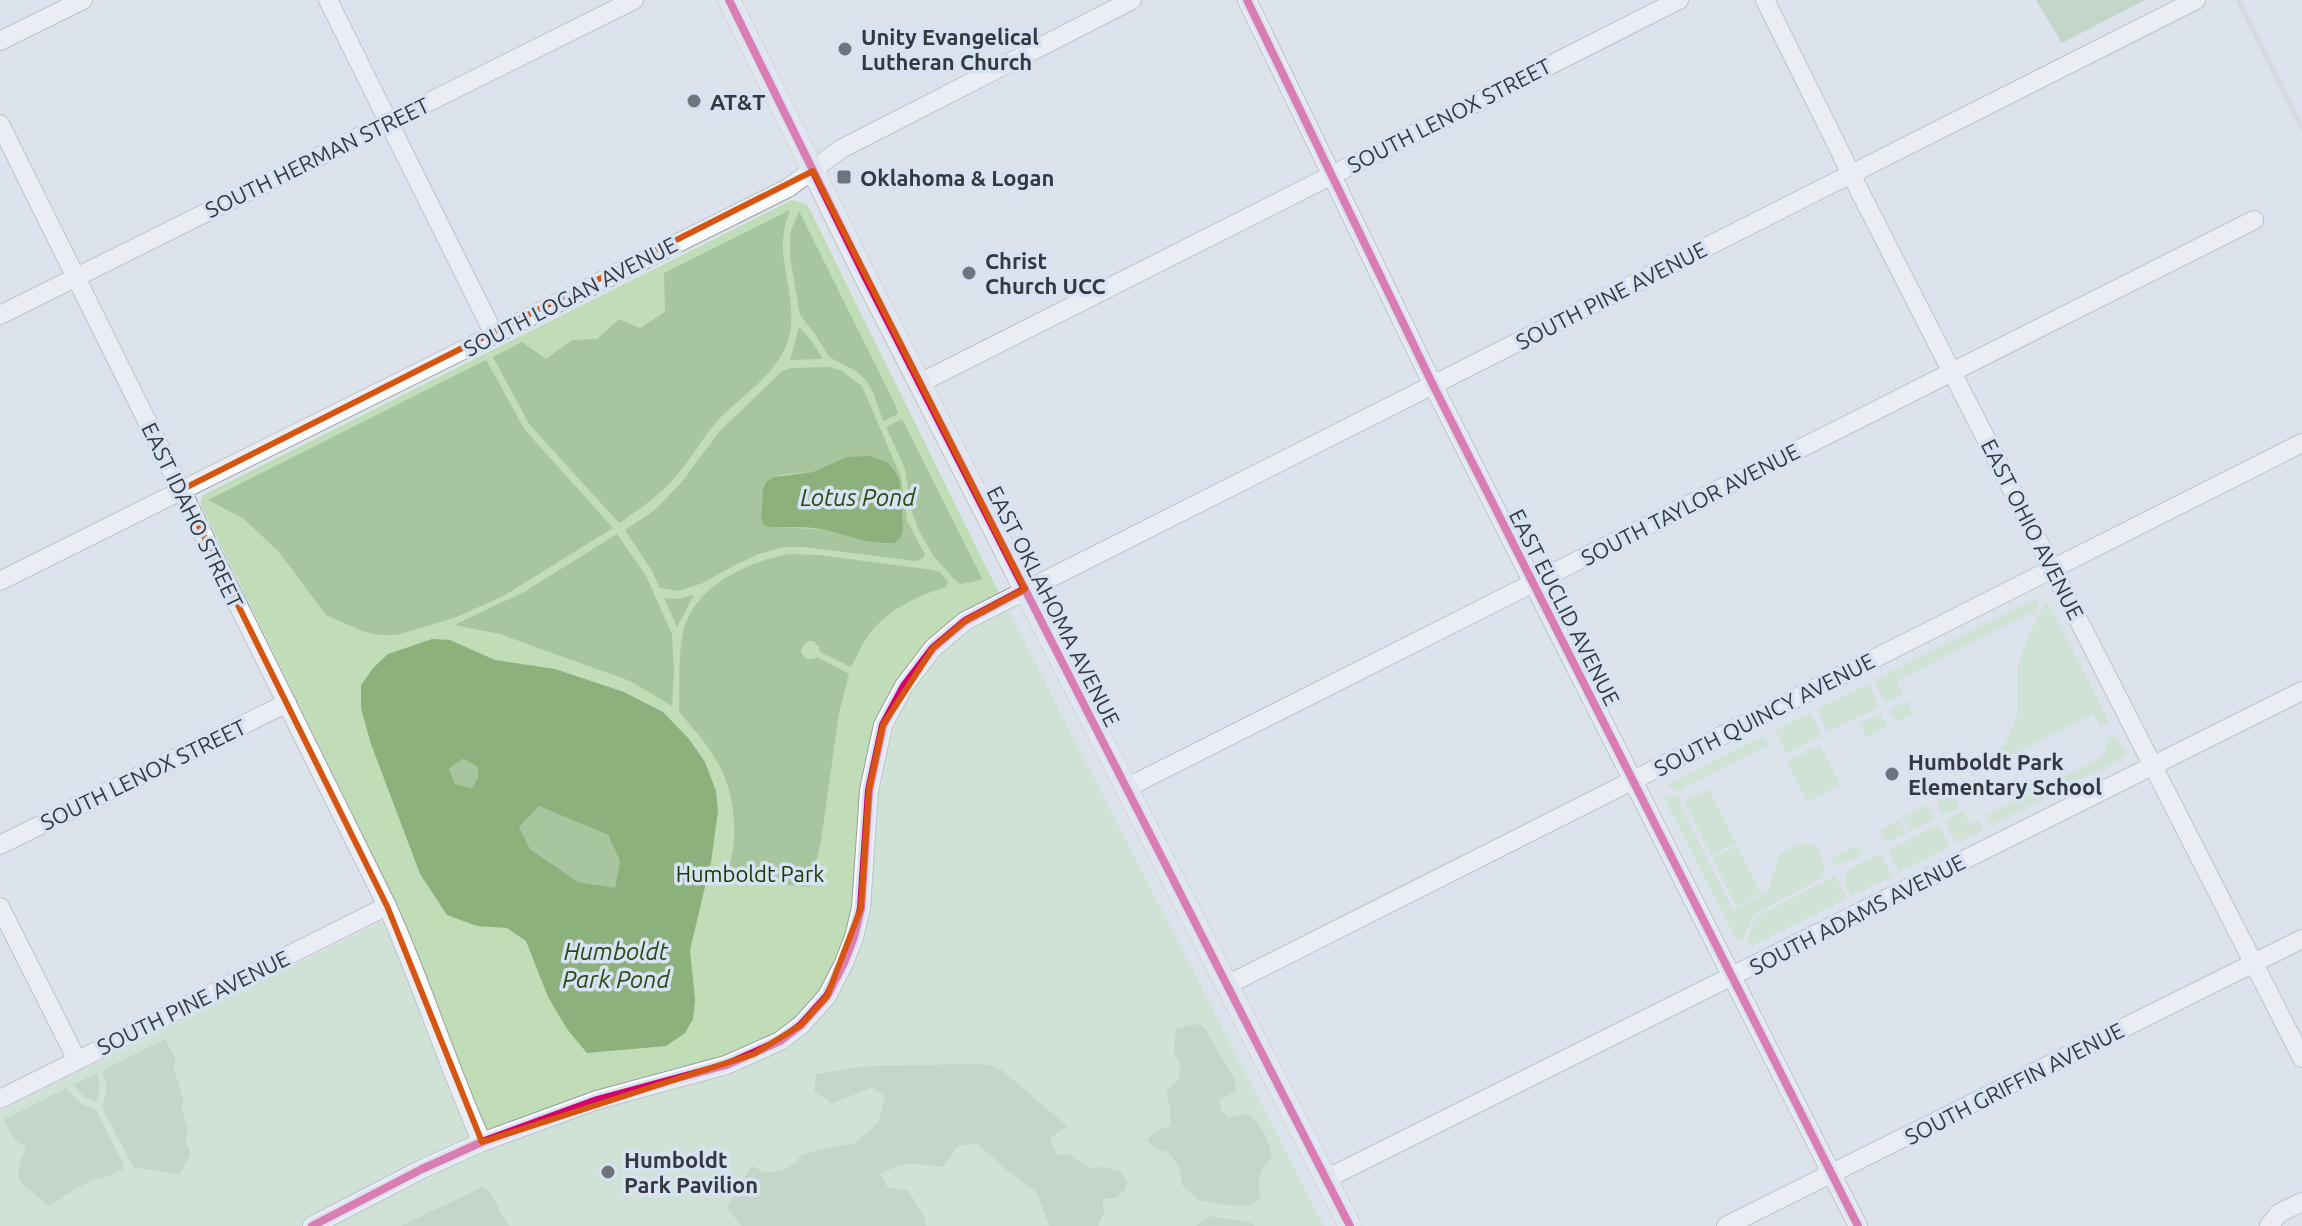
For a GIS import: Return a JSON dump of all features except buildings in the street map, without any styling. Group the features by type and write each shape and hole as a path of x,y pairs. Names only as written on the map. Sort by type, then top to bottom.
{"main road":[{"name":"EAST OKLAHOMA AVENUE","path":"729,0 920,383 1350,1226"}],"street":[{"path":"0,41 83,0"},
{"path":"328,0 494,334"},
{"name":"SOUTH HERMAN STREET","path":"0,315 634,0"},
{"name":"SOUTH LOGAN AVENUE","path":"0,581 788,188 841,149 1132,0"},
{"name":"EAST EUCLID AVENUE","path":"1247,0 1433,385 1858,1226"},
{"name":"SOUTH LENOX STREET","path":"920,383 1679,0"},
{"name":"EAST OHIO AVENUE","path":"1765,0 2302,1058"},
{"name":"SOUTH PINE AVENUE","path":"312,1226 482,1142 597,1100 726,1065 780,1041 801,1025 827,996 854,937 861,908 869,790 883,725 904,686 933,648 965,621 2196,0"},
{"name":"EAST IDAHO STREET","path":"0,124 387,906 482,1142"},
{"name":"SOUTH TAYLOR AVENUE","path":"1126,788 2254,220"},
{"name":"SOUTH QUINCY AVENUE","path":"1227,985 2302,443"},
{"name":"SOUTH ADAMS AVENUE","path":"1326,1179 2302,691"},
{"name":"SOUTH LENOX STREET","path":"0,845 287,703"},
{"name":"SOUTH PINE AVENUE","path":"0,1099 387,906"},
{"path":"0,907 77,1060"},
{"name":"SOUTH GRIFFIN AVENUE","path":"1726,1226 2302,939"},
{"path":"2269,1226 2279,1213 2302,1202"}],"highlighted area":[{"path":"813,171 1025,589 965,621 933,648 883,725 869,790 861,908 827,996 801,1025 754,1054 482,1142 387,906 181,490"}],"green space":[{"path":"2036,0 2145,0 2062,43"},
{"name":"Humboldt Park","path":"792,200 806,204 810,210 989,573 1324,1226 0,1226 0,1111 401,912 203,509 200,502 203,495"},
{"path":"790,210 783,246 791,322 785,347 778,360 758,384 713,426 670,483 619,523 529,424 493,357 522,342 546,359 572,340 597,339 619,319 640,328 665,312 664,273"},
{"path":"799,211 895,404 898,414 883,421 866,380 829,357 800,315 790,256 790,234"},
{"path":"799,327 810,339 823,359 790,360"},
{"path":"486,360 525,430 613,528 505,595 457,617 397,635 362,631 326,615 279,552 244,519 208,500"},
{"path":"829,367 842,371 862,386 901,477 907,521 925,555 916,561 783,547 759,554 703,583 678,591 660,588 625,530 655,510 680,484 719,432 782,371","holes":["813,472 900,482 903,528 885,544 817,529 768,527 761,519 766,484 777,476"]},
{"path":"902,419 981,580 957,582 934,557 919,531 911,509 905,469 886,427"},
{"path":"617,534 646,576 672,634 672,706 630,681 500,634 454,625 524,592"},
{"path":"789,554 933,570 941,573 948,582 946,587 914,599 886,617 867,637 851,667 820,652 813,641 802,647 801,652 806,658 817,657 849,674 839,713 821,841 810,887 729,882 734,818 727,784 713,755 679,712 682,637 687,619 696,604 722,580 738,571"},
{"path":"694,595 677,627 664,598"},
{"path":"2037,598 2036,615 2030,613 1897,681 1903,694 1885,702 1874,680"},
{"path":"2045,604 2049,604 2109,722 2100,727 2093,714 1971,776 1972,764 2007,741 2018,712 2018,665"},
{"path":"1868,684 1877,708 1827,730 1817,709"},
{"path":"1907,701 1913,714 1897,722 1889,710"},
{"path":"1810,712 1821,733 1820,737 1786,754 1775,730"},
{"path":"1880,713 1887,727 1867,738 1860,724"},
{"path":"2115,735 2127,756 1990,826 1985,816 2103,757 2106,739"},
{"path":"1763,736 1769,745 1683,788 1682,793 1669,788 1669,784"},
{"path":"1820,745 1840,785 1807,802 1786,762"},
{"path":"462,759 478,767 478,776 472,788 455,784 449,767"},
{"path":"1709,789 1736,843 1711,856 1684,802"},
{"path":"1953,792 1960,806 1943,815 1936,801"},
{"path":"1668,794 1680,797 1679,803 1733,910 1769,891 1778,857 1795,846 1806,843 1817,847 1825,866 1821,878 1754,915 1743,940 1737,941 1664,798"},
{"path":"1927,805 1934,819 1910,831 1903,817"},
{"path":"539,806 608,835 620,861 615,889 578,882 530,849 519,827"},
{"path":"1963,811 1970,824 1978,820 1983,830 1956,843 1946,820"},
{"path":"1899,820 1906,833 1886,843 1880,830"},
{"path":"1936,825 1950,847 1899,872 1890,850"},
{"path":"1857,845 1863,855 1835,866 1831,858"},
{"path":"1737,846 1761,893 1736,906 1712,858"},
{"path":"1879,854 1892,876 1851,896 1844,882 1849,869"},
{"path":"1835,876 1847,898 1751,946 1747,944 1756,917"},
{"path":"1194,1024 1203,1026 1235,1079 1236,1091 1219,1100 1221,1111 1228,1118 1246,1113 1260,1127 1269,1144 1272,1157 1260,1176 1260,1198 1252,1205 1236,1206 1198,1200 1182,1185 1180,1168 1168,1152 1155,1149 1147,1139 1156,1131 1170,1126 1171,1111 1166,1092 1179,1078 1181,1067 1174,1052 1176,1029"},
{"path":"165,1039 175,1057 174,1069 188,1129 186,1142 191,1152 180,1175 133,1167 102,1107 106,1089 102,1071"},
{"path":"979,1064 1003,1071 1067,1126 1050,1138 1056,1154 1071,1155 1088,1168 1105,1167 1120,1171 1127,1182 1125,1190 1116,1198 1102,1199 1104,1213 1098,1226 1049,1226 1037,1193 978,1144 959,1145 943,1167 904,1164 880,1175 888,1188 908,1190 924,1216 926,1226 741,1226 727,1207 752,1166 764,1172 785,1169 802,1154 855,1143 878,1123 885,1096 872,1087 832,1104 814,1090 816,1074 867,1066"},
{"path":"97,1073 100,1088 96,1102 85,1098 73,1085"},
{"path":"66,1088 81,1104 96,1110 123,1169 82,1186 49,1207 20,1181 19,1166 26,1147 14,1139 3,1120"},
{"path":"482,1187 488,1190 509,1226 401,1226"},
{"path":"1210,1216 1252,1223 1255,1226 1196,1226"}],"water":[{"name":"Lotus Pond","path":"869,456 887,462 900,482 903,528 901,537 895,543 866,541 814,528 764,525 761,519 766,482 774,477 813,472 847,457"},
{"name":"Humboldt Park Pond","path":"432,639 450,640 495,660 555,669 624,692 663,712 689,739 705,762 716,791 718,811 711,862 690,950 695,1000 693,1019 685,1033 666,1046 587,1053 567,1029 548,997 526,941 507,928 477,926 447,915 420,874 361,709 361,685 388,654","holes":["463,759 478,767 478,777 472,788 455,784 449,768","539,806 608,835 620,861 615,888 578,882 530,849 519,827"]}],"railway":[{"path":"2238,0 2302,128"}],"cycle path":[{"path":"729,0 865,276 1350,1226"},
{"path":"1247,0 1433,385 1858,1226"},
{"path":"312,1226 482,1142 597,1100 726,1065 780,1041 801,1025 827,996 854,937 861,908 869,790 883,725 904,686 933,648 965,621 1025,589"}],"place":[{"name":"Unity Evangelical Lutheran Church","path":"845,49"},
{"name":"AT&T","path":"694,101"},
{"name":"Oklahoma & Logan","path":"844,177"},
{"name":"Christ Church UCC","path":"969,273"},
{"name":"Humboldt Park Elementary School","path":"1892,774"},
{"name":"Humboldt Park Pavilion","path":"608,1172"}]}
